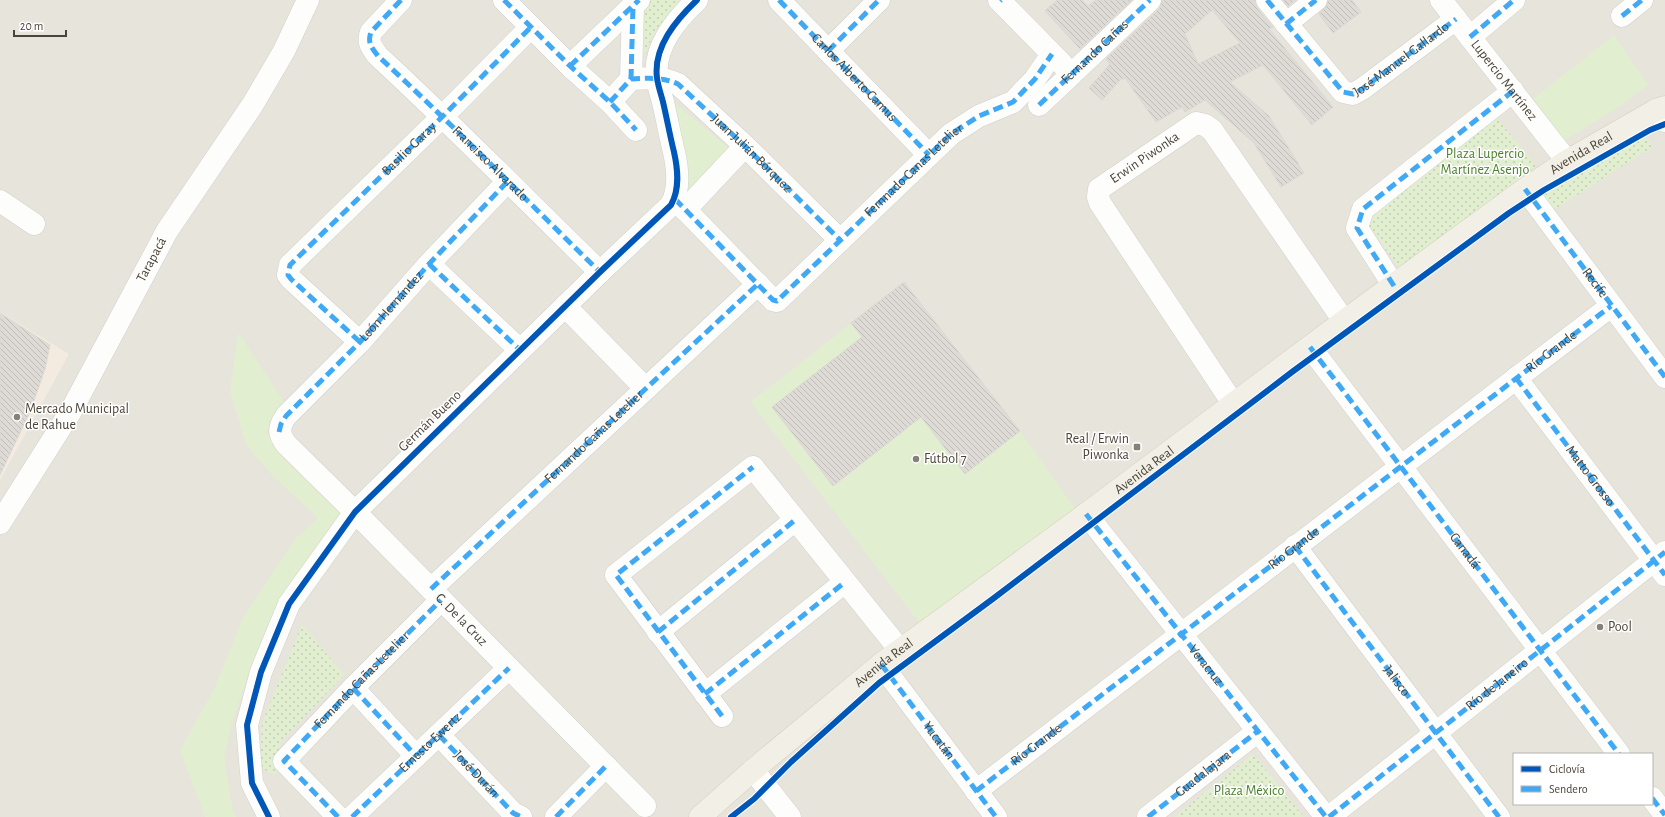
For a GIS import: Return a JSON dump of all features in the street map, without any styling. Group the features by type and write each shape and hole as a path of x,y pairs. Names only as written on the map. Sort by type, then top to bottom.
{"main road":[{"name":"Avenida Real","path":"700,817 753,770 881,664 1234,405 1344,321 1525,189 1567,161 1662,113"}],"street":[{"name":"Tarapacá","path":"0,523 71,411 167,231 253,104 284,51 308,0"},
{"name":"Francisco Alvarado","path":"400,0 375,27 369,37 370,46 378,56 443,116 507,182 600,272"},
{"path":"504,0 570,66 610,102 636,130"},
{"path":"697,0 681,15 672,27 665,39 658,59 657,78 677,166 677,188 680,204 758,284"},
{"name":"Carlos Alberto Camus","path":"779,0 929,155"},
{"path":"828,51 879,0"},
{"path":"1000,0 1071,74"},
{"name":"Fernando Cañas","path":"1039,105 1150,0"},
{"name":"José Manuel Gallardo","path":"1267,0 1343,92 1353,94 1362,89 1456,18"},
{"path":"1286,24 1316,0"},
{"name":"Lupercio Martínez","path":"1441,0 1567,161"},
{"path":"1470,36 1514,0"},
{"path":"1622,16 1642,0"},
{"path":"570,66 636,3"},
{"path":"610,102 631,80 636,3"},
{"name":"Basilio Garay","path":"360,342 291,279 288,270 293,260 443,116 530,27"},
{"name":"Fernnado Canas Letelier","path":"758,284 772,300 777,301 782,298 840,240 951,134 965,124 1013,102 1035,79 1052,54"},
{"name":"Juan Julián Bórquez","path":"631,80 657,78 668,79 678,84 746,146 840,240"},
{"path":"1394,286 1357,228 1363,209 1513,91"},
{"name":"Erwin Piwonka","path":"1234,405 1100,203 1098,197 1099,189 1196,123 1205,125 1212,130 1344,321"},
{"name":"Germán Bueno","path":"269,817 252,783 247,725 262,672 289,604 355,512 565,306 671,205 680,204 746,146"},
{"name":"León Hernández","path":"279,432 281,424 286,416 360,342 429,264 507,182"},
{"name":"Recife","path":"1525,189 1611,306 1665,376"},
{"path":"0,201 34,224"},
{"path":"429,264 520,350"},
{"name":"Fernando Cañas Letelier","path":"338,817 284,761 353,688 436,595 646,389 758,284"},
{"path":"565,306 646,389"},
{"name":"Río Grande","path":"976,791 1611,306"},
{"name":"Canadá","path":"1310,347 1618,753"},
{"name":"Matto Grosso","path":"1516,378 1662,563"},
{"name":"C. De la Cruz","path":"279,432 281,438 287,445 645,806"},
{"path":"722,716 616,575 753,467 900,650"},
{"name":"Veracruz","path":"1086,514 1327,817"},
{"path":"658,632 795,520"},
{"name":"Jalisco","path":"1295,546 1498,817"},
{"name":"Río de Janeiro","path":"1327,817 1540,650 1662,563"},
{"path":"705,694 845,582"},
{"name":"Yucatán","path":"881,664 996,817"},
{"name":"Ernesto Ewertz","path":"352,817 509,668"},
{"path":"353,688 416,756"},
{"name":"Guadalajara","path":"1148,817 1258,731"},
{"name":"José Durán","path":"439,735 515,816"},
{"path":"556,817 606,766"},
{"path":"753,770 790,817"},
{"path":"1653,799 1665,815"}],"shaded area":[{"path":"0,0 1665,0 1665,817 0,817"},
{"name":"Mercado Municipal de Rahue","path":"0,312 69,354 0,480"}],"green space":[{"path":"646,0 685,0 657,28 641,61 639,8"},
{"path":"1614,35 1648,85 1621,105 1561,143 1529,102"},
{"path":"664,94 732,151 683,200"},
{"name":"Plaza Lupercio Martínez Asenjo","path":"1493,113 1536,166 1400,270 1364,219"},
{"path":"1641,126 1652,147 1554,210 1538,187"},
{"name":"Fútbol 7","path":"904,282 1020,431 1077,511 921,625 750,402"},
{"path":"238,332 284,402 266,432 332,504 345,513 313,557 266,630 233,718 224,758 233,811 237,817 205,817 180,750 214,689 243,617 295,539 318,518 273,476 246,445 230,391"},
{"path":"302,624 344,675 280,743 276,775 260,768 262,723"},
{"name":"Plaza México","path":"1253,754 1304,817 1174,817"}],"building":[{"path":"1057,0 1082,0 1088,6 1096,0 1132,0 1080,49 1045,11"},
{"path":"1162,0 1255,0 1257,8 1273,27 1269,29 1333,107 1312,125 1263,65 1230,82 1269,116 1304,173 1281,187 1254,143 1205,100 1185,112 1182,107 1156,122 1125,78 1123,80 1122,78 1102,100 1089,88 1110,64 1106,59 1159,9","holes":["1212,10 1240,43 1198,64 1185,34"]},
{"path":"1283,0 1296,0 1288,6"},
{"path":"1328,0 1352,0 1361,12 1333,33 1319,14 1327,5"},
{"path":"904,282 1020,431 965,474 921,417 833,486 772,407 862,337 851,323"},
{"name":"Mercado Municipal de Rahue","path":"0,313 50,345 45,369 30,412 0,475"}],"marked path":[{"path":"401,0 371,32 370,42 378,56 462,136 600,272"},
{"path":"504,0 570,66 610,102 636,130"},
{"path":"570,66 639,0"},
{"path":"779,0 929,155"},
{"path":"828,51 879,0"},
{"path":"1039,105 1150,0"},
{"path":"1267,0 1343,92 1353,94 1362,89 1456,19"},
{"path":"1286,24 1316,0"},
{"path":"1470,37 1514,0"},
{"path":"1622,16 1642,0"},
{"path":"631,79 633,6"},
{"path":"360,342 291,279 288,275 290,265 443,116 531,27"},
{"path":"675,199 773,300 777,301 951,134 979,116 1013,102 1035,79 1052,54"},
{"path":"610,102 631,79 661,79 678,84 745,146 840,240"},
{"path":"1394,286 1357,228 1363,209 1513,91"},
{"path":"279,432 281,424 286,416 360,342 429,264 507,182"},
{"path":"1525,189 1665,377"},
{"path":"429,264 520,350"},
{"path":"431,589 758,284"},
{"path":"976,791 1611,306"},
{"path":"1310,347 1618,753"},
{"path":"1516,378 1665,575"},
{"path":"722,716 616,575 753,467"},
{"path":"1086,514 1326,817"},
{"path":"658,632 795,520"},
{"path":"1295,546 1499,817"},
{"path":"1329,817 1665,552"},
{"path":"705,694 845,582"},
{"path":"338,817 284,761 353,688 441,600"},
{"path":"881,664 996,817"},
{"path":"352,817 509,668"},
{"path":"353,688 416,756"},
{"path":"1148,817 1258,731"},
{"path":"439,735 513,813 521,817"},
{"path":"556,817 606,766"},
{"path":"1653,799 1665,815"}],"cycle path":[{"path":"269,817 252,783 247,725 261,672 289,604 355,512 600,272 671,205 677,186 676,166 657,81 657,67 662,45 674,25 697,0"},
{"path":"731,817 754,799 791,762 879,683 994,598 1292,372 1509,213 1544,190 1650,130 1665,124"}],"place":[{"name":"Mercado Municipal de Rahue","path":"17,417"},
{"name":"Real / Erwin Piwonka","path":"1137,447"},
{"name":"Fútbol 7","path":"916,459"},
{"name":"Pool","path":"1600,627"}]}
